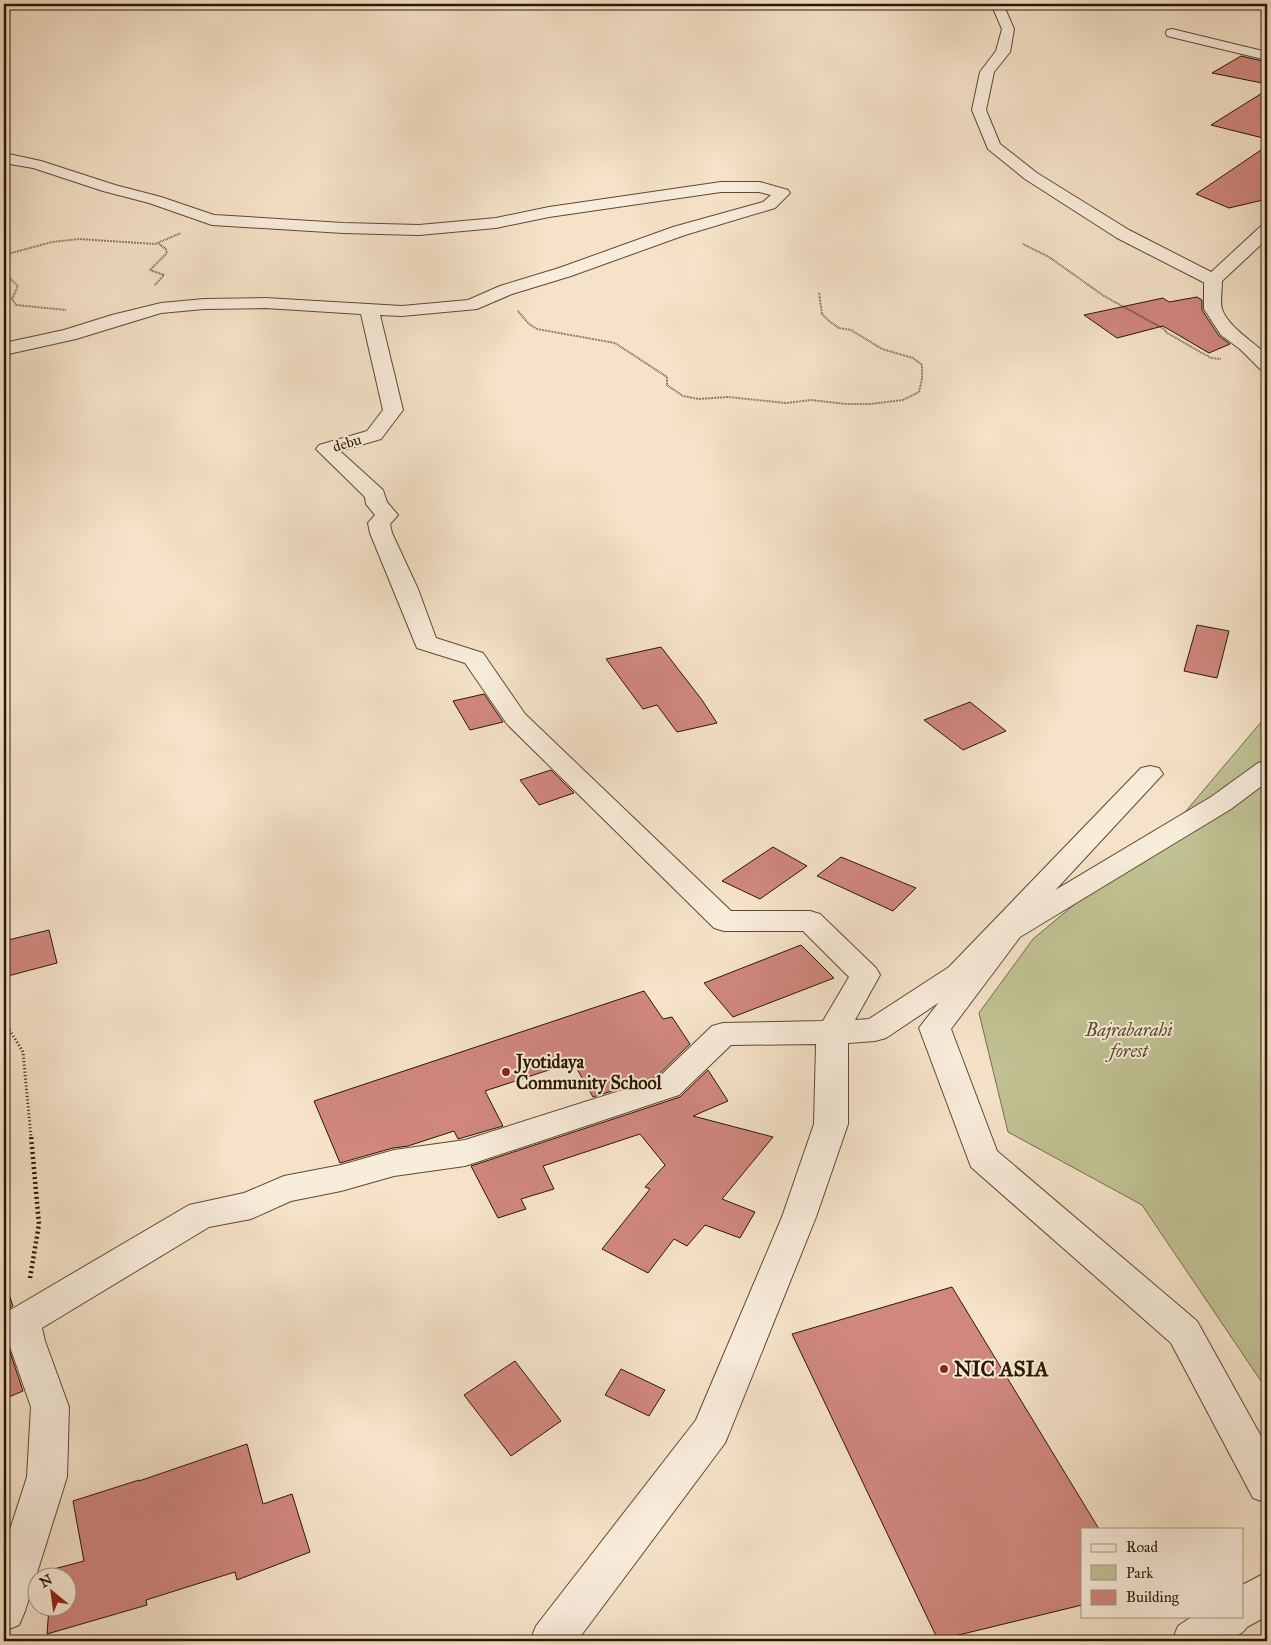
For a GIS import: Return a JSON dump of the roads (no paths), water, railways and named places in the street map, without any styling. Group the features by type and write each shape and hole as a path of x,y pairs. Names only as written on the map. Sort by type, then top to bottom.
{"street":[{"path":"999,4 998,6 1008,29 1002,52 988,72 979,110 993,146 1031,176 1122,234 1212,280"},
{"path":"1172,33 1267,56"},
{"path":"4,158 36,164 109,188 155,200 212,220 419,230 496,223 549,212 721,187 760,187 782,193 769,205 680,231 565,272 506,290 471,305 402,311 265,303 204,304 162,308 118,319 69,335 4,348"},
{"path":"1267,230 1212,280 1213,309 1228,331 1247,345 1267,365"},
{"name":"debu","path":"369,309 393,410 374,435 326,449 374,495 377,504 387,515 379,523 380,533 406,589 426,643 474,658 516,719 724,921 810,921 865,974 832,1032"},
{"path":"1267,769 1221,803 1010,930 935,1028 983,1158 1184,1332 1267,1485"},
{"path":"4,1611 47,1476 50,1407 26,1341 14,1324 201,1215 251,1205 284,1189 341,1178 394,1163 465,1153 668,1087 723,1034 875,1030 960,974 1150,774"},
{"path":"551,1641 711,1431 799,1217 831,1124 832,1032"},
{"path":"1244,1608 1267,1592"},
{"path":"1193,1641 1228,1618"}],"place":[{"name":"Jyotidaya Community School","path":"506,1072"},
{"name":"NIC ASIA","path":"944,1369"}],"park label":[{"name":"Bajrabarahi forest","path":"1129,1040"}]}
